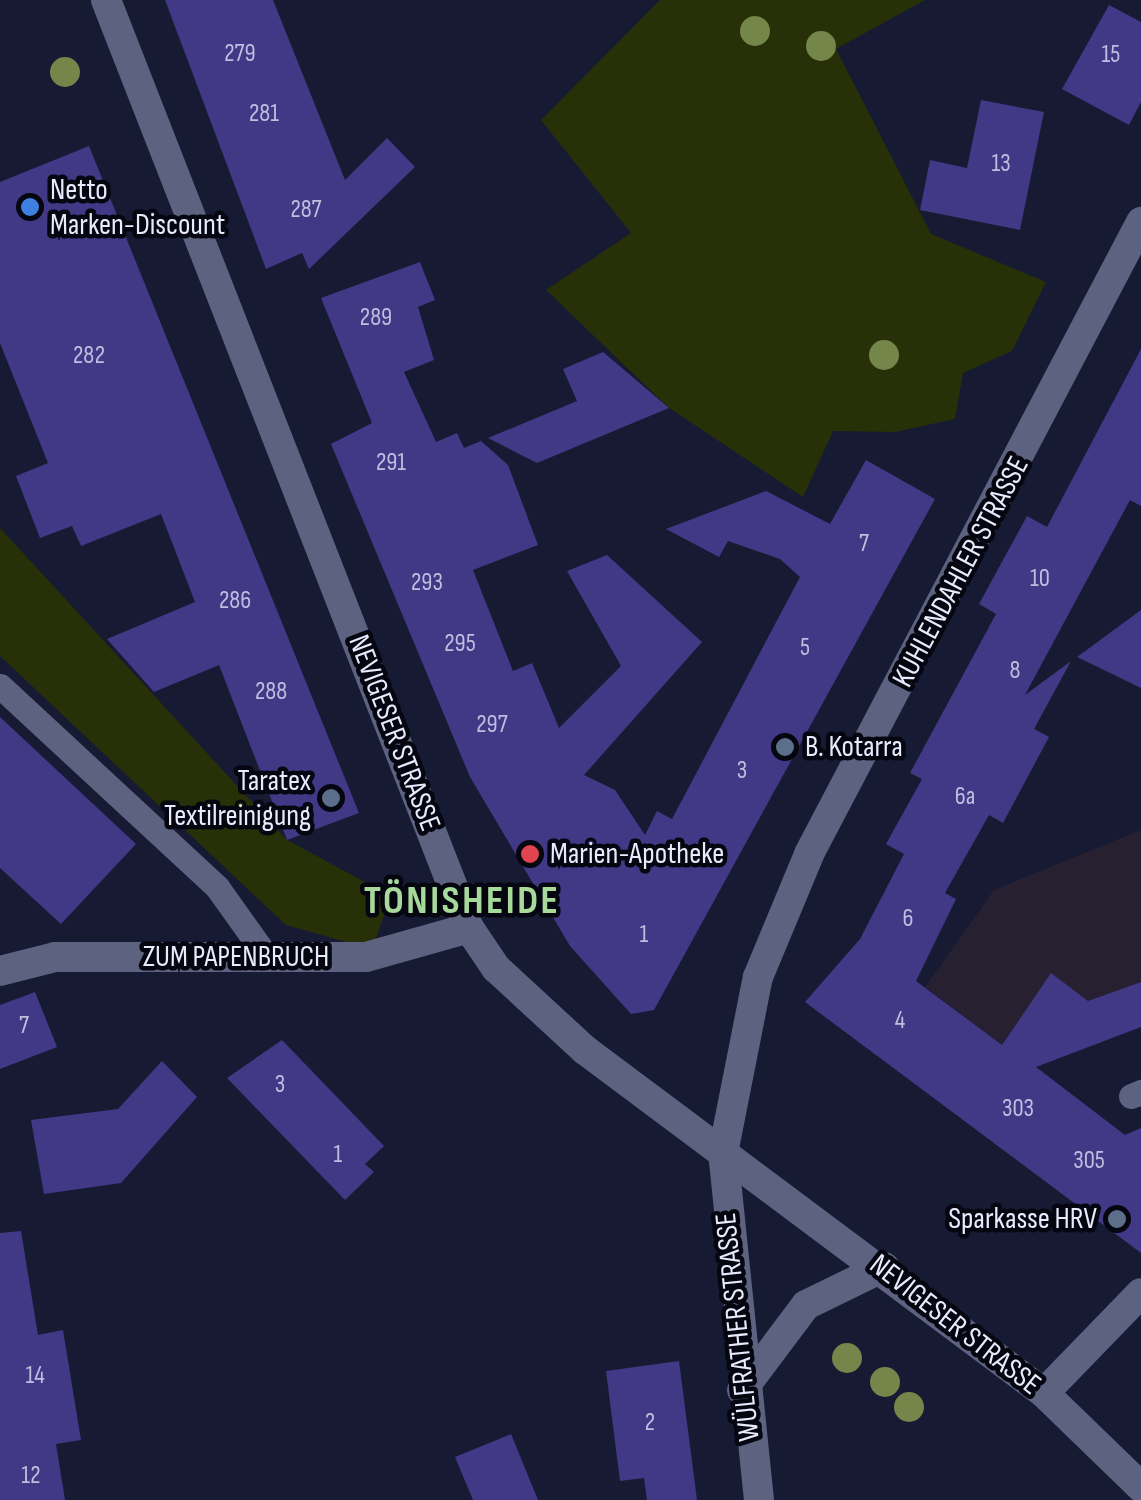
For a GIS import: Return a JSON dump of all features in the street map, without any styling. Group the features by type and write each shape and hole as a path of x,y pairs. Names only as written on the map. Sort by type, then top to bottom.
{"main road":[{"name":"NEVIGESER STRASSE","path":"106,0 469,928 535,1007 723,1154 884,1268 1044,1392 1141,1487"},
{"name":"KUHLENDAHLER STRASSE","path":"723,1154 758,977 810,852 1141,222"},
{"name":"ZUM PAPENBRUCH","path":"0,971 54,958 366,958 469,928"},
{"name":"WÜLFRATHER STRASSE","path":"723,1154 742,1390 759,1500"},
{"path":"742,1390 806,1305 884,1268"},
{"path":"1044,1392 1141,1293"}],"lane":[{"path":"0,686 217,887 267,957"}],"shaded area":[{"path":"1141,830 1141,982 1088,1001 1051,974 1002,1045 925,987 994,890"}],"green space":[{"path":"660,0 925,0 836,49 931,234 1046,282 1012,351 963,373 955,419 895,432 833,431 803,497 669,408 546,290 631,233 541,120"},
{"path":"0,528 287,840 391,896 372,949 286,925 0,656"}],"building":[{"path":"165,0 273,0 345,180 387,138 415,167 309,269 302,253 266,269"},
{"path":"1109,5 1141,22 1141,102 1129,125 1062,89"},
{"path":"981,100 1044,112 1020,230 920,210 930,160 967,168"},
{"path":"89,146 359,813 287,840 219,665 154,692 107,639 195,602 161,514 81,546 72,526 40,538 16,476 48,463 0,343 0,182"},
{"path":"420,262 435,300 418,307 434,360 404,372 436,442 457,433 464,448 481,441 508,465 538,545 473,570 513,671 532,663 559,728 621,666 567,571 607,555 702,642 584,775 615,790 645,835 657,811 672,819 800,577 780,559 728,541 719,557 666,529 766,491 830,524 866,460 935,499 654,1010 631,1014 570,946 470,777 331,444 372,423 321,298"},
{"path":"1141,349 1141,506 1130,500 1025,695 1071,661 1034,729 1049,737 1003,823 989,815 945,893 956,899 916,981 1002,1045 1051,973 1088,1001 1141,982 1141,1027 1036,1067 1125,1135 1141,1128 1141,1253 805,1002 860,939 904,854 886,844 922,779 910,773 996,614 979,604 1027,516 1047,527"},
{"path":"603,352 669,408 537,463 488,438 577,401 563,369"},
{"path":"1141,610 1141,688 1077,657"},
{"path":"0,717 136,844 61,924 0,868"},
{"path":"35,992 57,1047 0,1069 0,1005"},
{"path":"282,1040 384,1146 365,1164 374,1172 345,1200 227,1078"},
{"path":"162,1061 197,1097 121,1183 44,1194 31,1120 118,1109"},
{"path":"21,1231 38,1335 63,1330 81,1440 56,1444 65,1500 0,1500 0,1233"},
{"path":"679,1361 697,1500 647,1500 644,1478 620,1481 606,1371"},
{"path":"511,1434 538,1500 473,1500 455,1457"}],"place":[{"name":"Netto Marken-Discount","path":"30,207"},
{"name":"B. Kotarra","path":"785,747"},
{"name":"Taratex Textilreinigung","path":"331,798"},
{"name":"Marien-Apotheke","path":"530,854"},
{"name":"Sparkasse HRV","path":"1117,1219"}],"district":[{"name":"TÖNISHEIDE","path":"462,901"}]}
